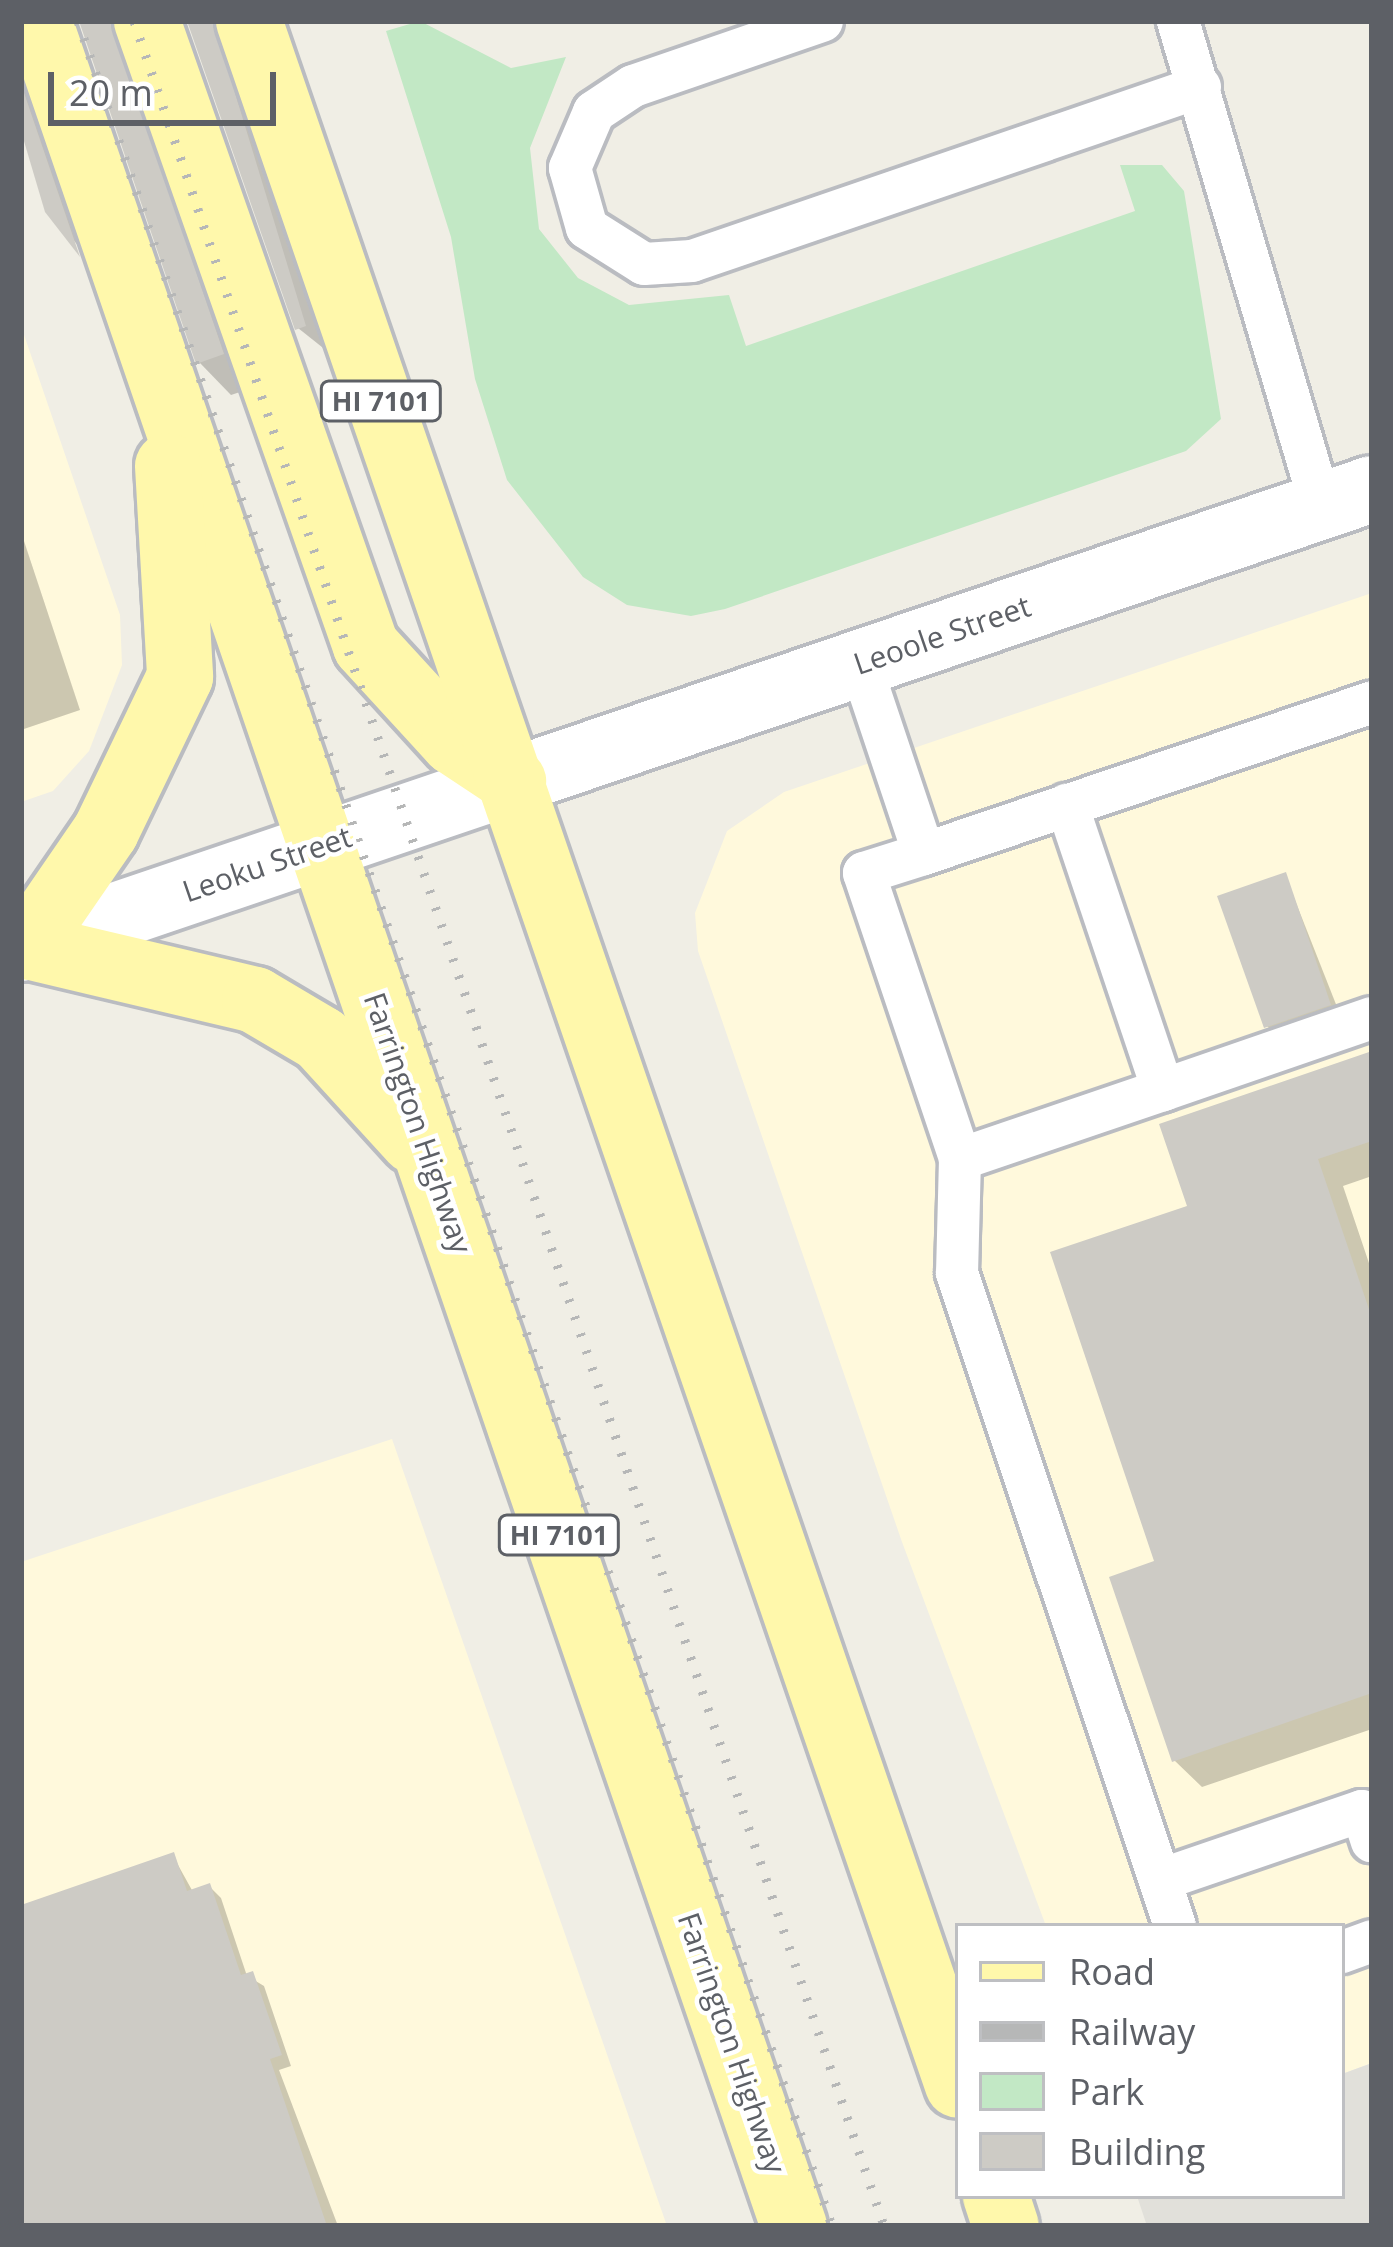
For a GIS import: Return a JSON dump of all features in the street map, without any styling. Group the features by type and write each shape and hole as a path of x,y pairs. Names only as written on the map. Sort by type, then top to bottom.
{"main road":[{"name":"Farrington Highway","path":"39,21 794,2226"},
{"path":"147,21 366,646 454,742 513,781"},
{"name":"HI 7101","path":"250,21 955,2076"},
{"path":"163,385 180,677 106,830 24,947 255,1000 321,1039 433,1162"}],"street":[{"name":"Leoole Street","path":"513,781 1346,498"},
{"name":"Leoku Street","path":"24,947 513,781"}],"lane":[{"path":"822,21 633,86 594,112 570,167 587,228 644,265 692,261 1200,87"},
{"path":"1178,21 1346,498"},
{"path":"860,662 924,854"},
{"path":"1174,1923 958,1274 960,1159 864,873 1372,702"},
{"path":"1067,805 1163,1090"},
{"path":"960,1159 1372,1018"},
{"path":"1160,1880 1362,1811 1372,1841"}],"shaded area":[{"path":"21,326 120,615 122,665 89,751 53,791 21,802"},
{"path":"1372,593 1372,2063 1345,2073 1345,1923 1045,1923 902,1542 698,951 695,913 727,831 784,792"},
{"path":"392,1439 667,2226 21,2226 21,1562"},
{"path":"1372,2063 1372,2226 1147,2226 1138,2199 1345,2199 1345,2073"}],"green space":[{"path":"420,21 511,68 566,57 530,148 539,229 578,278 629,305 729,295 746,346 1135,211 1120,165 1162,165 1184,191 1221,419 1186,451 725,609 691,616 627,605 583,577 507,480 475,379 451,237 386,31"}],"building":[{"path":"79,21 111,21 224,354 196,364"},
{"path":"187,21 213,21 306,326 295,330"},
{"path":"21,84 80,257 45,212 21,131"},
{"path":"1286,872 1331,1005 1264,1028 1217,896"},
{"path":"1372,1051 1372,1141 1318,1159 1372,1318 1372,1693 1172,1762 1109,1577 1154,1561 1050,1252 1187,1206 1159,1124"},
{"path":"174,1852 187,1891 210,1883 241,1975 253,1971 282,2055 270,2059 327,2226 21,2226 21,1905"}],"railway":[{"path":"78,21 832,2226"},
{"path":"134,21 884,2226"}]}
